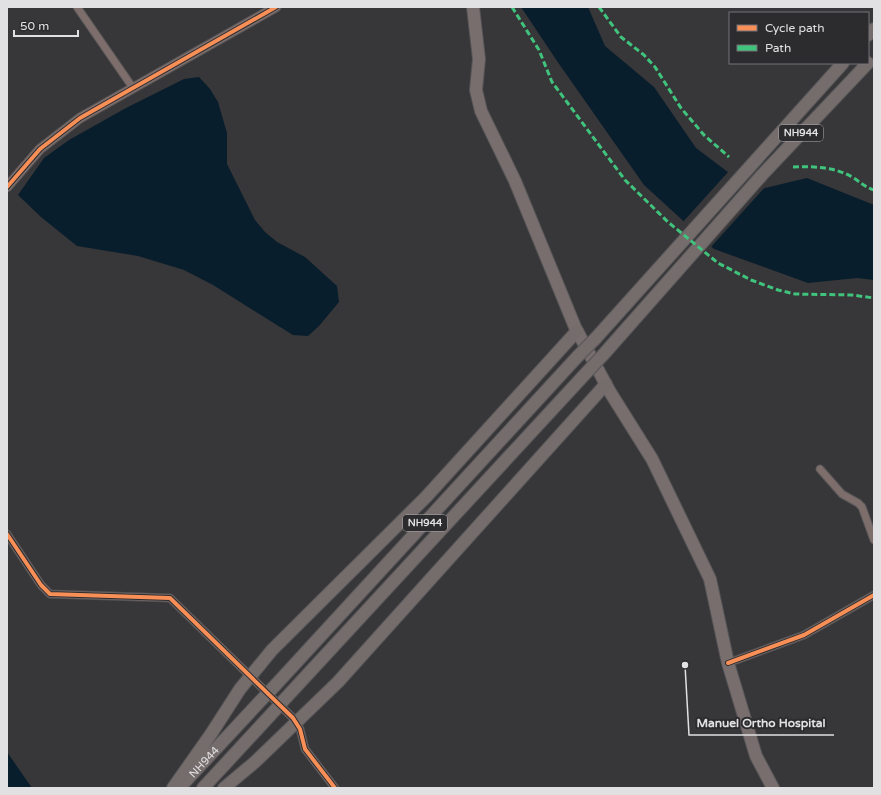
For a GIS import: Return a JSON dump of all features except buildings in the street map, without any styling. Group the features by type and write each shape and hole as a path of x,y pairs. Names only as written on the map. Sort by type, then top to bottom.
{"highway":[{"name":"NH944","path":"180,788 595,339 841,64"},
{"name":"NH944","path":"203,788 587,372 762,175 867,64"},
{"path":"173,788 250,676 272,650 426,497 577,331"},
{"path":"224,788 297,722 377,639 606,384"}],"main road":[{"path":"473,7 479,59 476,90 481,111 516,181 577,331 606,384 652,459 710,579 728,663 756,756 773,788"}],"street":[{"path":"77,7 133,88"},
{"path":"7,187 40,149 80,118 276,7"},
{"path":"820,469 842,494 862,507 874,540"},
{"path":"7,534 41,585 50,594 170,598 297,722 305,749 335,788"},
{"path":"728,663 804,635 874,595"}],"water":[{"path":"521,7 588,7 605,46 654,87 696,148 753,191 807,178 874,205 874,280 857,278 808,283 714,249 644,185"},
{"path":"199,77 210,89 218,102 227,133 227,164 255,220 265,232 277,242 305,257 337,286 339,302 319,326 308,336 293,335 213,285 184,270 138,256 77,246 41,217 18,195 44,158 69,140 126,108 184,79"},
{"path":"7,752 32,788 7,788"}],"pier":[{"path":"729,171 754,189 766,186 710,248 682,223"}],"marked path":[{"path":"512,7 539,50 552,82 625,180 668,222 718,263 751,280 778,290 795,294 852,295 874,298"},
{"path":"599,7 621,37 644,55 655,67 681,108 704,135 729,157"},
{"path":"793,167 816,167 831,169 852,177 874,190"}],"cycle path":[{"path":"7,187 40,149 80,118 276,7"},
{"path":"7,534 41,585 50,594 170,598 293,718 300,729 305,749 335,788"},
{"path":"728,663 804,635 874,595"}],"place":[{"name":"Manuel Ortho Hospital","path":"685,665"}]}
